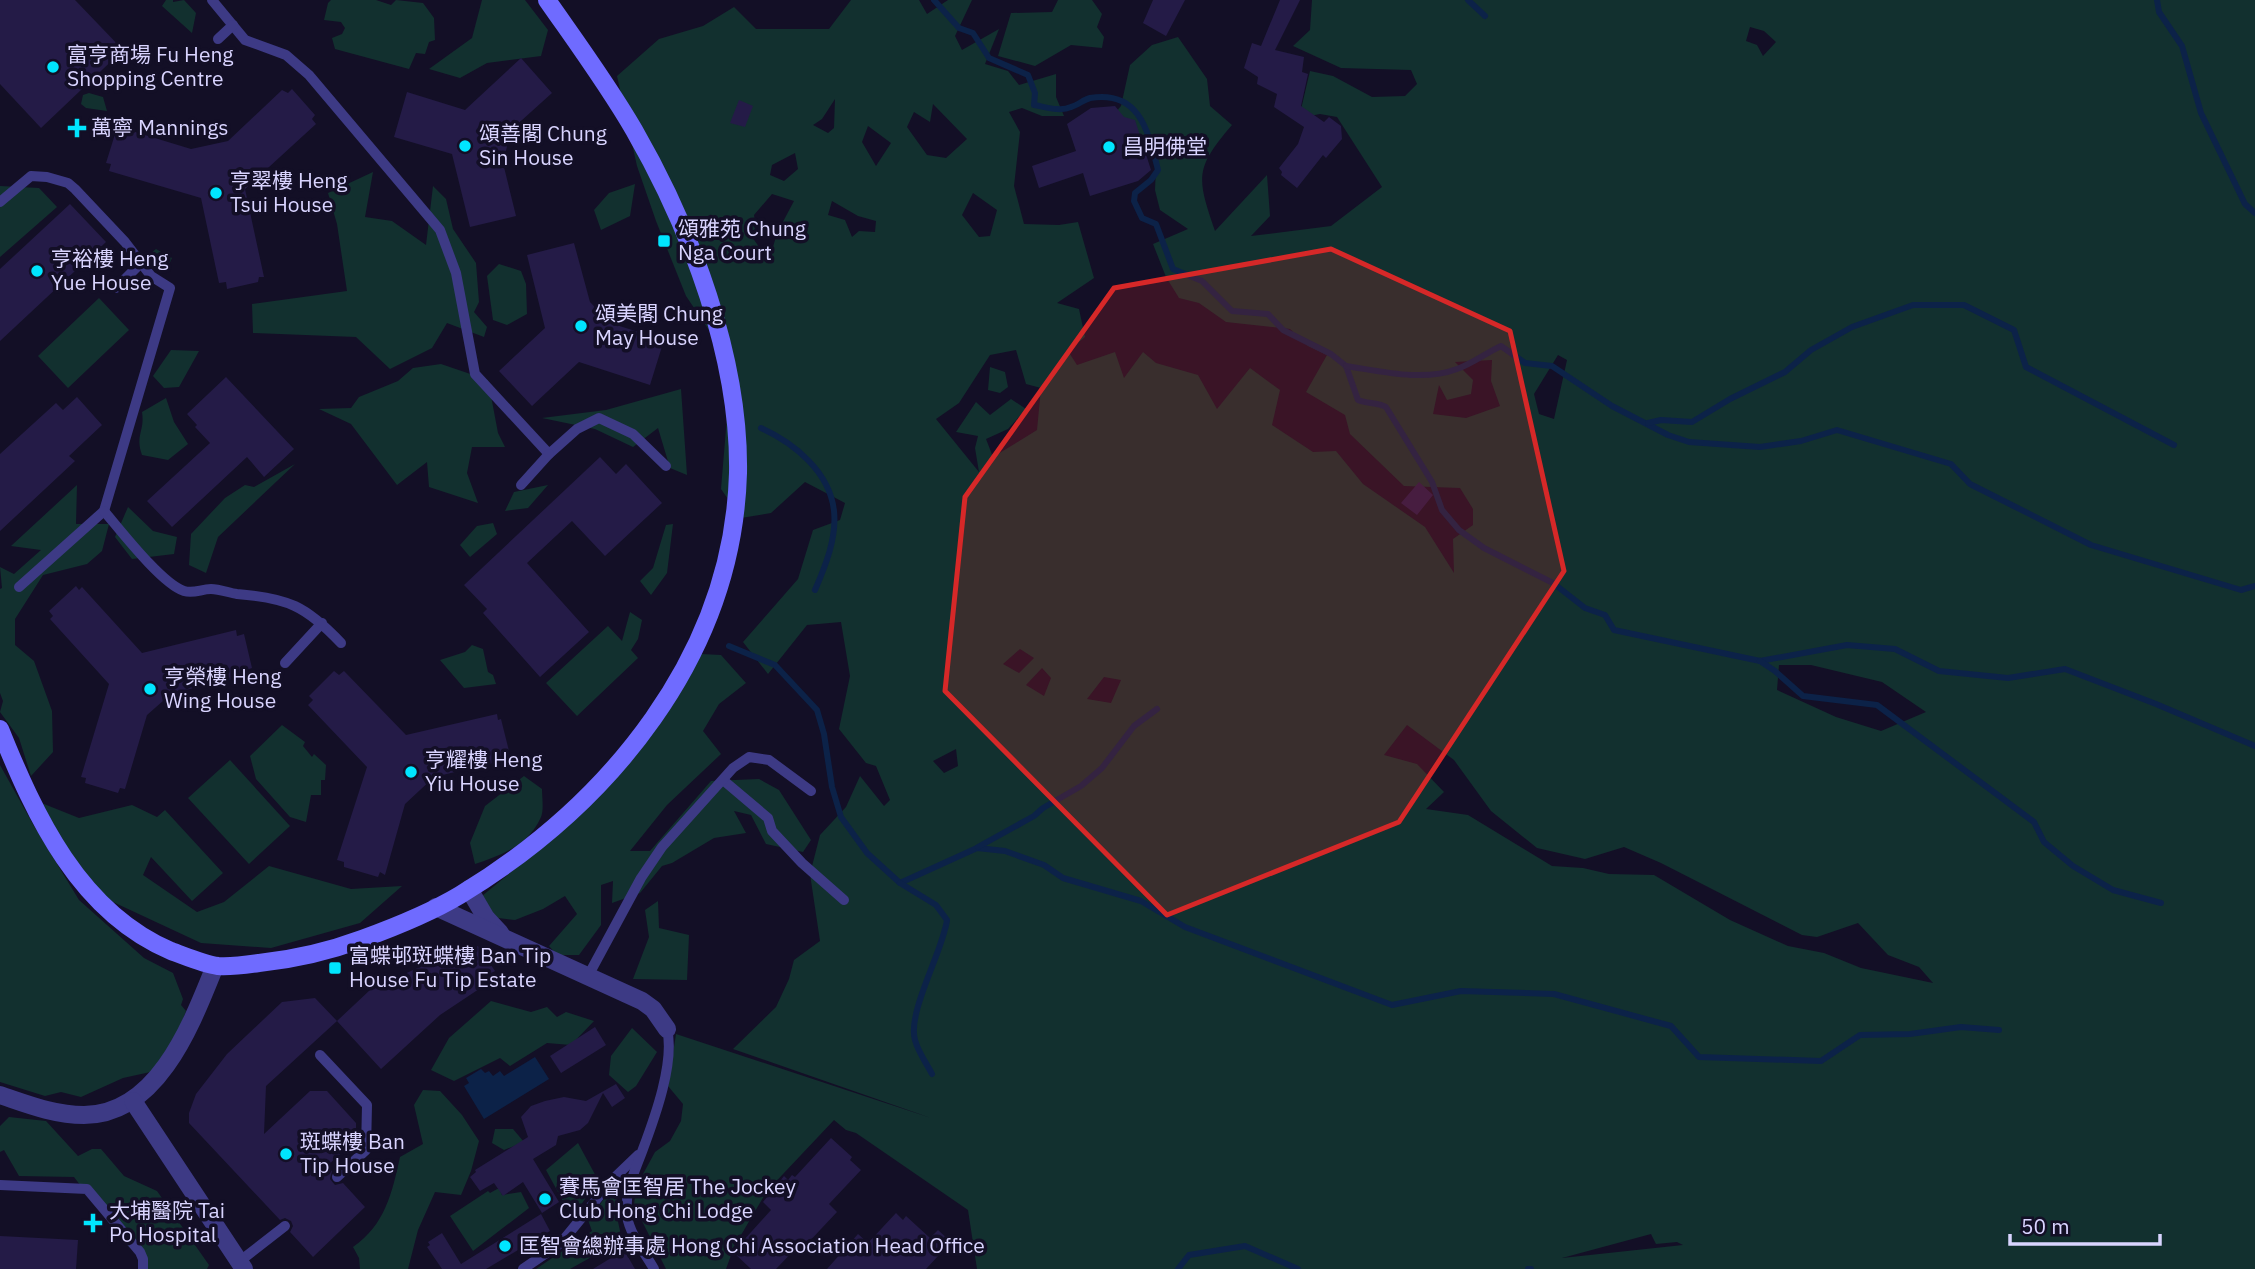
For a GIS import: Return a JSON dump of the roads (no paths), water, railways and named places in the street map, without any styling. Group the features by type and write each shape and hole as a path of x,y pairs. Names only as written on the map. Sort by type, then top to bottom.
{"street":[{"path":"0,729 16,772 55,847 78,878 117,920 168,950 215,966 320,954 387,930 469,889 506,866 565,818 624,755 659,710 688,664 719,591 731,537 737,473 733,405 719,335 697,267 670,199 635,132 608,88 547,0"},
{"path":"469,889 486,919 505,937"},
{"path":"436,907 642,1001 653,1009 667,1028"},
{"path":"0,1095 46,1111 84,1115 106,1112 133,1101 160,1074 178,1045 200,1005 215,966"},
{"path":"133,1101 242,1265"}],"lane":[{"path":"212,0 245,40 286,55 309,75 440,230 456,273 475,374 549,454"},
{"path":"218,39 233,25"},
{"path":"0,202 31,176 68,183 125,242 151,276 170,288 104,512 19,587"},
{"path":"116,288 141,263"},
{"path":"521,485 549,454 577,429 599,418 633,434 666,466"},
{"path":"104,512 166,580 182,590 194,593 211,589 277,598 302,607 341,643"},
{"path":"285,663 322,623"},
{"path":"588,976 641,878 662,847 733,768 749,757 769,760 811,791"},
{"path":"723,780 768,818 772,831 794,855 844,900"},
{"path":"654,1269 632,1232 627,1217 629,1185 668,1059 670,1040 667,1028"},
{"path":"320,1055 367,1105 366,1150 337,1177"},
{"path":"523,1269 561,1243 614,1178 642,1150"},
{"path":"0,1185 87,1189 140,1252 143,1269"},
{"path":"242,1265 285,1226"}],"water":[{"path":"535,1057 549,1079 484,1119 464,1086 469,1083 466,1078 481,1069 485,1073 489,1071 493,1076 500,1071 504,1076"}],"waterway":[{"path":"934,0 959,28 973,33 989,58 1028,75 1035,93 1034,105 1062,109 1090,98 1107,97 1120,100 1131,107 1145,128 1158,170 1151,180 1135,193 1134,201 1142,218 1156,224 1173,269 1202,281 1232,311 1268,314 1283,330 1331,354 1346,366 1358,400 1386,407 1432,482 1442,510 1459,530 1484,548 1553,583 1585,608 1605,615 1614,630 1760,661 1847,645 1895,649 1939,671 2008,678 2065,669 2255,746"},
{"path":"1468,0 1485,16"},
{"path":"2157,0 2159,12 2182,46 2201,113 2245,204 2255,213"},
{"path":"1648,423 1661,420 1692,422 1730,399 1785,372 1811,350 1852,327 1913,305 1964,305 2014,330 2026,367 2174,445"},
{"path":"1346,366 1430,375 1463,367 1501,346 1525,363 1552,366 1612,406 1668,435 1689,442 1760,447 1801,441 1837,430 1951,464 1970,484 2091,545 2241,590 2255,586"},
{"path":"761,428 786,442 808,460 826,484 831,497 834,511 832,542 815,590"},
{"path":"729,646 775,665 817,710 824,734 832,787 841,817 867,853 900,883 977,848 1005,851 1044,865 1063,878 1141,901 1185,927 1392,1005 1461,991 1554,994 1671,1026 1699,1057 1821,1061 1860,1035 1910,1034 1961,1027 1999,1030"},
{"path":"1760,661 1803,696 1877,705 2034,822 2044,842 2073,866 2113,890 2161,903"},
{"path":"978,847 1081,786 1102,768 1134,726 1157,709"},
{"path":"900,883 936,905 947,920 916,1014 914,1028 916,1044 932,1074"},
{"path":"1178,1269 1189,1255 1245,1246 1298,1269"}],"place":[{"name":"富亨商場 Fu Heng Shopping Centre","path":"53,67"},
{"name":"萬寧 Mannings","path":"77,128"},
{"name":"頌善閣 Chung Sin House","path":"465,146"},
{"name":"昌明佛堂","path":"1109,147"},
{"name":"亨翠樓 Heng Tsui House","path":"216,193"},
{"name":"頌雅苑 Chung Nga Court","path":"664,241"},
{"name":"亨裕樓 Heng Yue House","path":"37,271"},
{"name":"頌美閣 Chung May House","path":"581,326"},
{"name":"亨榮樓 Heng Wing House","path":"150,689"},
{"name":"亨耀樓 Heng Yiu House","path":"411,772"},
{"name":"富蝶邨斑蝶樓 Ban Tip House Fu Tip Estate","path":"335,968"},
{"name":"斑蝶樓 Ban Tip House","path":"286,1154"},
{"name":"賽馬會匡智居 The Jockey Club Hong Chi Lodge","path":"545,1199"},
{"name":"大埔醫院 Tai Po Hospital","path":"93,1223"},
{"name":"匡智會總辦事處 Hong Chi Association Head Office","path":"505,1246"}]}
